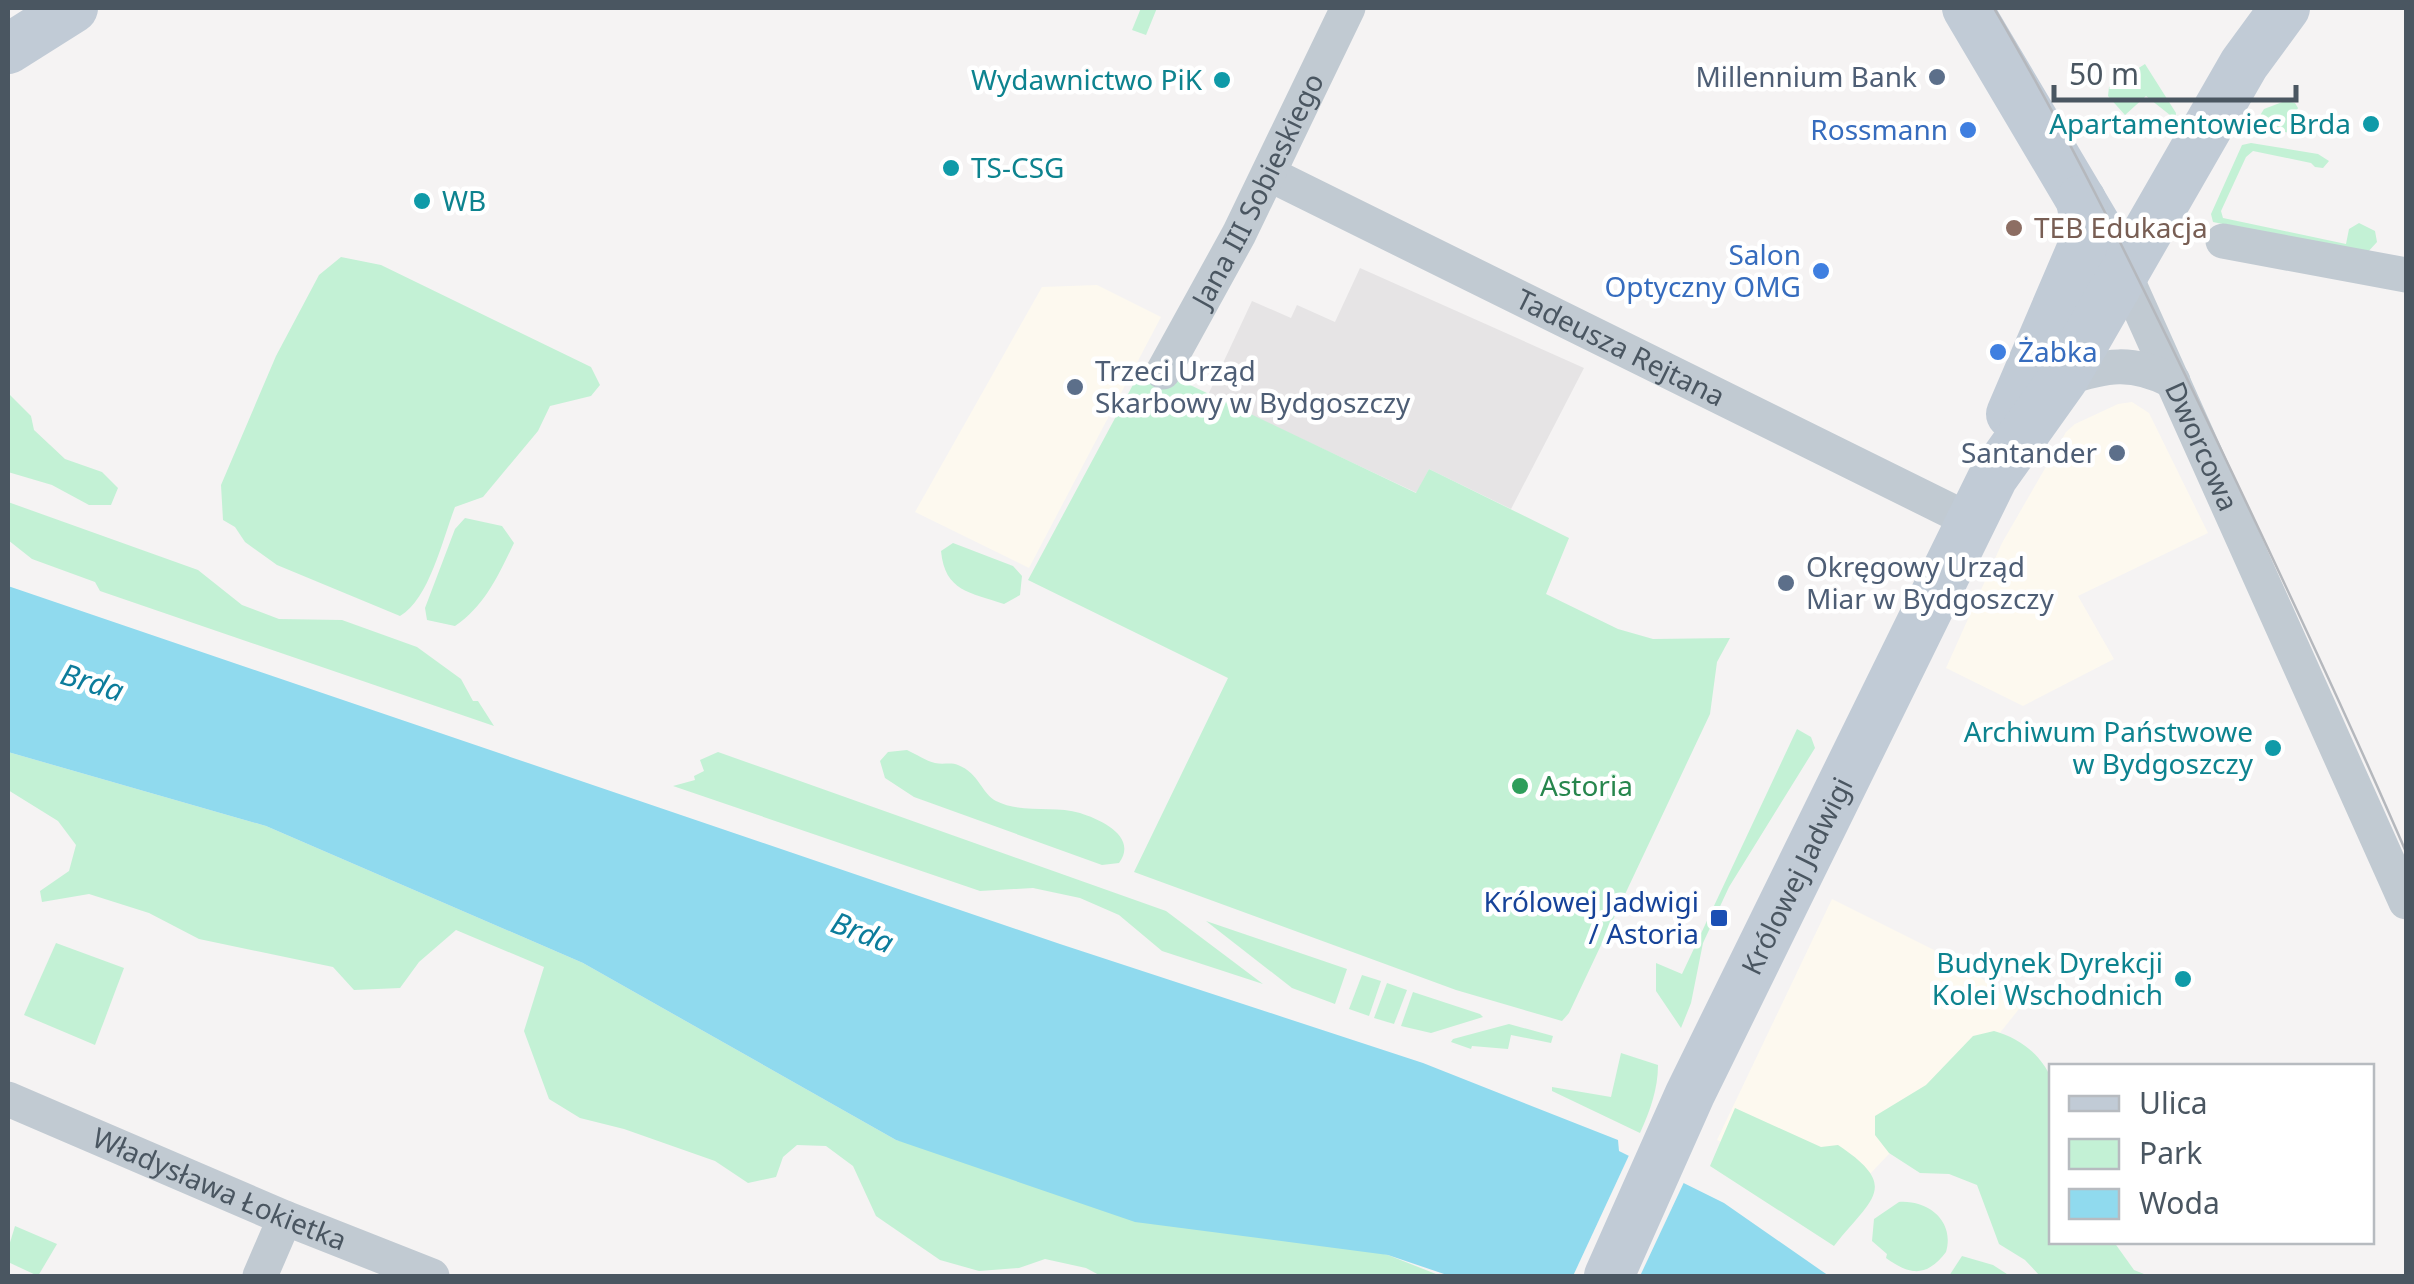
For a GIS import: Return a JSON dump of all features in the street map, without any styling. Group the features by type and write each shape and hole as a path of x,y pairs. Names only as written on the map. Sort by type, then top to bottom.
{"street":[{"path":"8,49 73,8"},
{"name":"Jana III Sobieskiego","path":"1163,372 1269,174 1348,8"},
{"name":"Dworcowa","path":"1967,8 2124,274 2406,902"},
{"name":"Królowej Jadwigi","path":"1982,499 2063,378 2244,64 2285,8"},
{"name":"Tadeusza Rejtana","path":"1269,174 1982,499"},
{"name":"Królowej Jadwigi","path":"1609,1276 1679,1119 1982,499 2006,427 2082,248 2086,224 2081,200"},
{"path":"2223,240 2406,275"},
{"path":"2063,378 2123,366 2146,367 2173,381"},
{"name":"Władysława Łokietka","path":"8,1099 285,1218 432,1276"},
{"path":"260,1276 285,1218"}],"shaded area":[{"path":"1360,268 1584,368 1511,509 1429,469 1417,493 1208,395 1252,301 1291,318 1297,305 1335,322"},
{"name":"Trzeci Urząd Skarbowy w Bydgoszczy","path":"1097,285 1161,317 1029,568 915,512 1042,287"},
{"path":"2132,402 2149,413 2208,533 2078,596 2114,659 2023,706 1946,668 2002,543 2066,432 2118,404"},
{"path":"1832,899 1968,967 2019,1009 1975,1064 1845,1200 1717,1140"}],"green space":[{"path":"1141,8 1157,8 1146,35 1132,30"},
{"path":"2145,64 2176,113 2175,119 2146,96 2125,115 2108,96 2109,87"},
{"path":"2285,101 2298,108 2294,116 2305,135 2253,127 2264,109"},
{"path":"2251,143 2318,154 2329,161 2323,168 2315,167 2253,151 2246,157 2221,211 2223,218 2346,244 2349,229 2359,223 2375,231 2377,242 2366,254 2213,222 2211,214 2242,145"},
{"path":"341,257 381,265 591,367 600,385 591,396 550,406 538,431 483,497 455,507 427,583 400,616 277,565 223,520 221,485 276,356 319,275"},
{"path":"1142,368 1163,372 1416,493 1429,469 1569,538 1546,594 1618,629 1653,639 1730,638 1717,662 1710,714 1562,1021 1456,990 1134,872 1228,678 1028,580"},
{"path":"8,393 31,416 34,430 65,459 102,472 118,488 111,505 89,505 52,485 8,472"},
{"path":"8,502 198,570 242,605 279,619 342,620 417,647 461,679 494,726 100,591 95,582 32,559 8,540"},
{"path":"465,518 502,526 514,543 490,589 466,618 455,626 427,620 425,608 455,529"},
{"path":"953,543 1013,566 1022,576 1020,595 1004,604 970,593 954,583 943,565 941,551"},
{"path":"1797,729 1811,737 1815,748 1729,887 1703,943 1691,1003 1681,1028 1656,991 1656,963 1682,974"},
{"path":"907,750 938,764 955,764 965,769 991,798 1006,805 1070,811 1098,820 1121,838 1124,854 1119,863 1102,865 914,797 885,778 880,761 888,752"},
{"path":"8,752 266,826 583,963 896,1140 1388,1255 1441,1276 1101,1276 1086,1268 1045,1259 1019,1268 979,1271 940,1260 876,1216 853,1166 826,1146 797,1145 783,1157 776,1177 748,1183 715,1161 580,1118 549,1099 524,1031 544,967 456,930 419,962 400,988 354,990 333,967 199,939 149,913 89,894 42,902 40,891 69,871 76,845 58,821 8,790"},
{"path":"718,752 1166,911 1263,984 1162,951 1119,915 1080,898 1033,888 980,891 673,786 695,780 694,776 704,771 700,760"},
{"path":"1206,921 1347,969 1335,1004 1292,988"},
{"path":"56,943 124,968 95,1045 24,1015"},
{"path":"1362,975 1381,981 1369,1016 1349,1009"},
{"path":"1387,983 1407,990 1394,1024 1374,1018"},
{"path":"1413,992 1483,1017 1431,1033 1401,1026"},
{"path":"1509,1024 1553,1036 1551,1043 1511,1035 1508,1049 1471,1049 1451,1042 1453,1039"},
{"path":"1994,1031 2012,1038 2028,1048 2049,1075 2049,1244 2115,1244 2134,1270 2149,1276 2040,1276 2025,1260 1999,1244 1977,1185 1949,1174 1920,1173 1889,1153 1875,1135 1875,1116 1926,1085 1973,1036"},
{"path":"1621,1053 1658,1065 1653,1100 1640,1133 1552,1091 1552,1087 1611,1097"},
{"path":"1735,1108 1821,1147 1838,1145 1869,1172 1874,1193 1869,1204 1834,1246 1710,1166"},
{"path":"1899,1202 1929,1209 1947,1231 1946,1252 1925,1270 1895,1264 1872,1241 1874,1219"},
{"path":"15,1226 57,1244 38,1276 8,1262"},
{"path":"1962,1256 1993,1265 2010,1276 1949,1276"}],"water":[{"name":"Brda","path":"8,586 1060,944 1423,1063 1618,1140 1619,1151 1724,1203 1829,1276 1450,1276 1388,1255 1135,1222 896,1140 583,963 266,826 8,752"}],"pier":[{"path":"1631,1151 1686,1178 1640,1276 1573,1276"}],"tram line":[{"path":"1994,8 2078,160 2156,314 2406,852"}],"place":[{"name":"Millennium Bank","path":"1937,77"},
{"name":"Wydawnictwo PiK","path":"1222,80"},
{"name":"Apartamentowiec Brda","path":"2371,124"},
{"name":"Rossmann","path":"1968,130"},
{"name":"TS-CSG","path":"951,168"},
{"name":"WB","path":"422,201"},
{"name":"TEB Edukacja","path":"2014,228"},
{"name":"Salon Optyczny OMG","path":"1821,271"},
{"name":"Żabka","path":"1998,352"},
{"name":"Trzeci Urząd Skarbowy w Bydgoszczy","path":"1075,387"},
{"name":"Santander","path":"2117,453"},
{"name":"Okręgowy Urząd Miar w Bydgoszczy","path":"1786,583"},
{"name":"Archiwum Państwowe w Bydgoszczy","path":"2273,748"},
{"name":"Astoria","path":"1520,786"},
{"name":"Królowej Jadwigi / Astoria","path":"1719,918"},
{"name":"Budynek Dyrekcji Kolei Wschodnich","path":"2183,979"}]}
